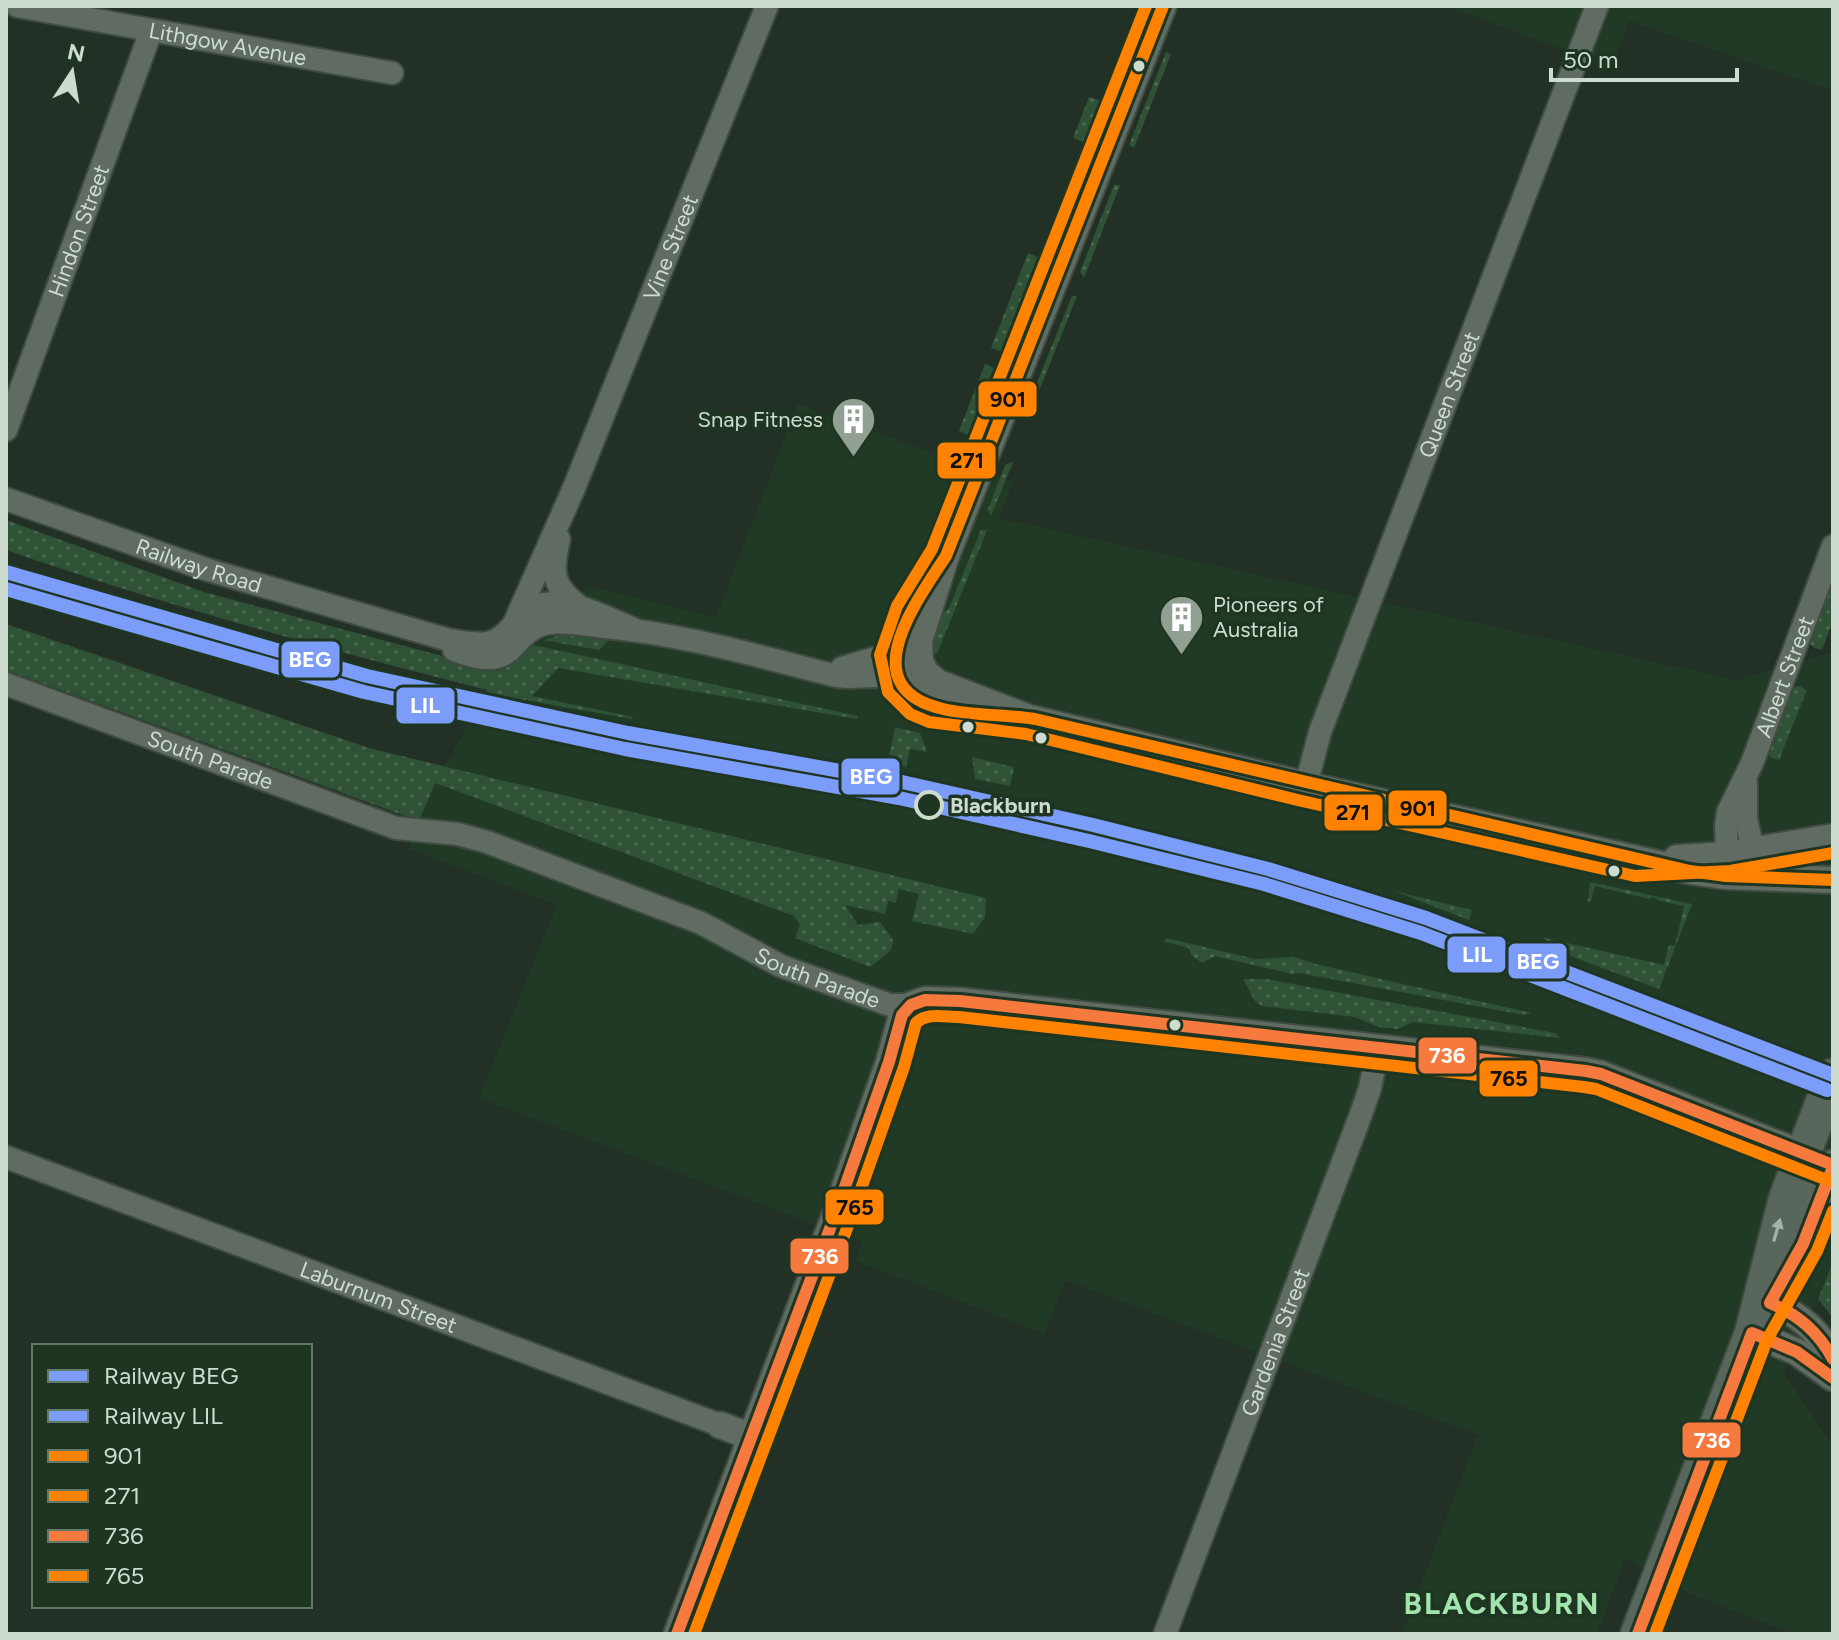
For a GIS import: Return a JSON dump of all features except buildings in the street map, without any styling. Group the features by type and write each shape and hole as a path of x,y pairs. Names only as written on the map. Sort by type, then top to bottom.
{"main road":[{"path":"1638,1634 1760,1315 1775,1235 1823,1162 1833,1076"}],"street":[{"name":"Lithgow Avenue","path":"17,6 392,73"},
{"name":"Vine Street","path":"544,608 535,593 556,551 574,488 767,6"},
{"path":"1163,6 946,556 901,661 945,688 1029,718 1306,785 1699,873 1833,880"},
{"name":"Queen Street","path":"1306,785 1320,732 1597,6"},
{"name":"Hindon Street","path":"6,430 151,31"},
{"name":"Railway Road","path":"6,499 205,569 393,625 467,655 486,659 507,653 520,630 579,616 817,670 901,661"},
{"name":"Albert Street","path":"1740,853 1726,826 1728,812 1752,763 1833,546"},
{"name":"Vine Street","path":"520,630 526,599 547,569"},
{"path":"520,630 544,608 560,621 579,616 547,569"},
{"name":"South Parade","path":"6,684 396,828 458,834 487,842 701,923 781,966 890,1005 911,1005 925,1000 960,1001 1601,1074 1823,1162"},
{"path":"1637,860 1740,853 1833,837"},
{"path":"1740,853 1743,877"},
{"path":"677,1634 855,1160 902,1015 911,1005"},
{"name":"Gardenia Street","path":"1165,1634 1361,1114 1378,1047"},
{"name":"Laburnum Street","path":"6,1157 752,1437"},
{"path":"1760,1315 1796,1315 1811,1326 1833,1359"},
{"path":"1760,1315 1797,1352 1833,1378"}],"shaded area":[{"path":"1447,6 1833,6 1833,91 1630,21 1611,68"},
{"path":"1166,52 1171,54 1134,148 1129,145"},
{"path":"1089,97 1101,101 1085,143 1073,138"},
{"path":"1114,185 1120,185 1084,278 1080,272"},
{"path":"1028,253 1040,258 1003,352 991,348"},
{"path":"1072,296 1077,296 1039,391 1036,385"},
{"path":"985,364 996,369 970,436 959,431"},
{"path":"798,404 1013,482 999,518 1737,680 1833,652 1833,1262 1784,1373 1833,1446 1833,1634 1794,1634 1690,1594 1625,1559 1597,1634 1402,1634 1478,1435 1065,1280 1045,1334 856,1261 862,1242 479,1098 557,905 409,849 432,788 499,671 546,637 586,586 716,617"},
{"path":"1013,462 991,516 988,509 1005,465"},
{"path":"6,520 204,592 498,671 534,645 858,716 857,719 558,668 532,696 632,719 486,693 487,690 185,608 6,550"},
{"path":"981,530 987,530 937,654 929,651 938,617 949,608"},
{"path":"1833,574 1833,621 1822,650 1814,648 1808,641"},
{"path":"6,624 369,748 986,898 985,917 973,934 912,921 919,894 899,889 896,903 888,901 885,914 845,905 858,925 880,922 893,940 891,950 870,967 795,938 800,925 794,916 435,783 419,821 6,670"},
{"path":"564,634 611,637 599,650 543,640"},
{"path":"1799,686 1807,690 1779,760 1770,757 1771,739 1791,688"},
{"path":"895,727 920,733 927,752 910,749 906,767 888,763"},
{"path":"972,757 1014,767 1010,786 975,779"},
{"path":"1590,882 1692,904 1659,989 1573,957 1541,937 1664,965 1669,945 1675,946 1684,906 1595,886 1588,902"},
{"path":"1394,891 1472,910 1469,920"},
{"path":"1166,938 1255,959 1295,957 1531,1013 1524,1015 1292,974 1215,956 1202,963 1191,955 1189,948 1165,942"},
{"path":"1243,979 1266,979 1555,1033 1560,1038 1413,1022 1398,1029 1378,1027 1355,1017 1262,1006 1255,1001"},
{"path":"1833,1262 1833,1318 1818,1299"}],"railway":[{"path":"1215,871 1404,925 1715,1029"}],"rail line":[{"name":"BEG","path":"6,572 367,676 628,733 902,782 1268,869 1426,918 1833,1075"},
{"name":"LIL","path":"6,589 364,692 625,749 899,798 1264,884 1421,933 1827,1090"}],"transit line":[{"name":"271","path":"1146,6 932,549 897,606 880,655 888,692 910,714 929,722 1026,734 1302,801 1635,876 1730,871 1833,853"},
{"name":"901","path":"1163,6 946,556 920,596 899,642 896,663 900,683 915,698 943,709 1035,719 1690,871 1726,876 1833,880"},
{"name":"736","path":"677,1634 834,1218 889,1062 902,1015 911,1005 925,1000 960,1001 1586,1071 1601,1074 1833,1165"},
{"name":"765","path":"694,1634 849,1223 904,1067 916,1023 925,1017 959,1017 1596,1089 1827,1180"},
{"name":"736","path":"1833,1167 1803,1244 1770,1303 1807,1325 1833,1359"},
{"name":"765","path":"1655,1634 1767,1340 1817,1251 1833,1211"},
{"name":"736","path":"1638,1634 1752,1333 1797,1352 1833,1378"}],"place":[{"name":"Snap Fitness","path":"854,458"},
{"name":"Pioneers of Australia","path":"1182,656"},
{"name":"Blackburn","path":"929,805"}],"district":[{"name":"BLACKBURN","path":"1502,1604"}]}
